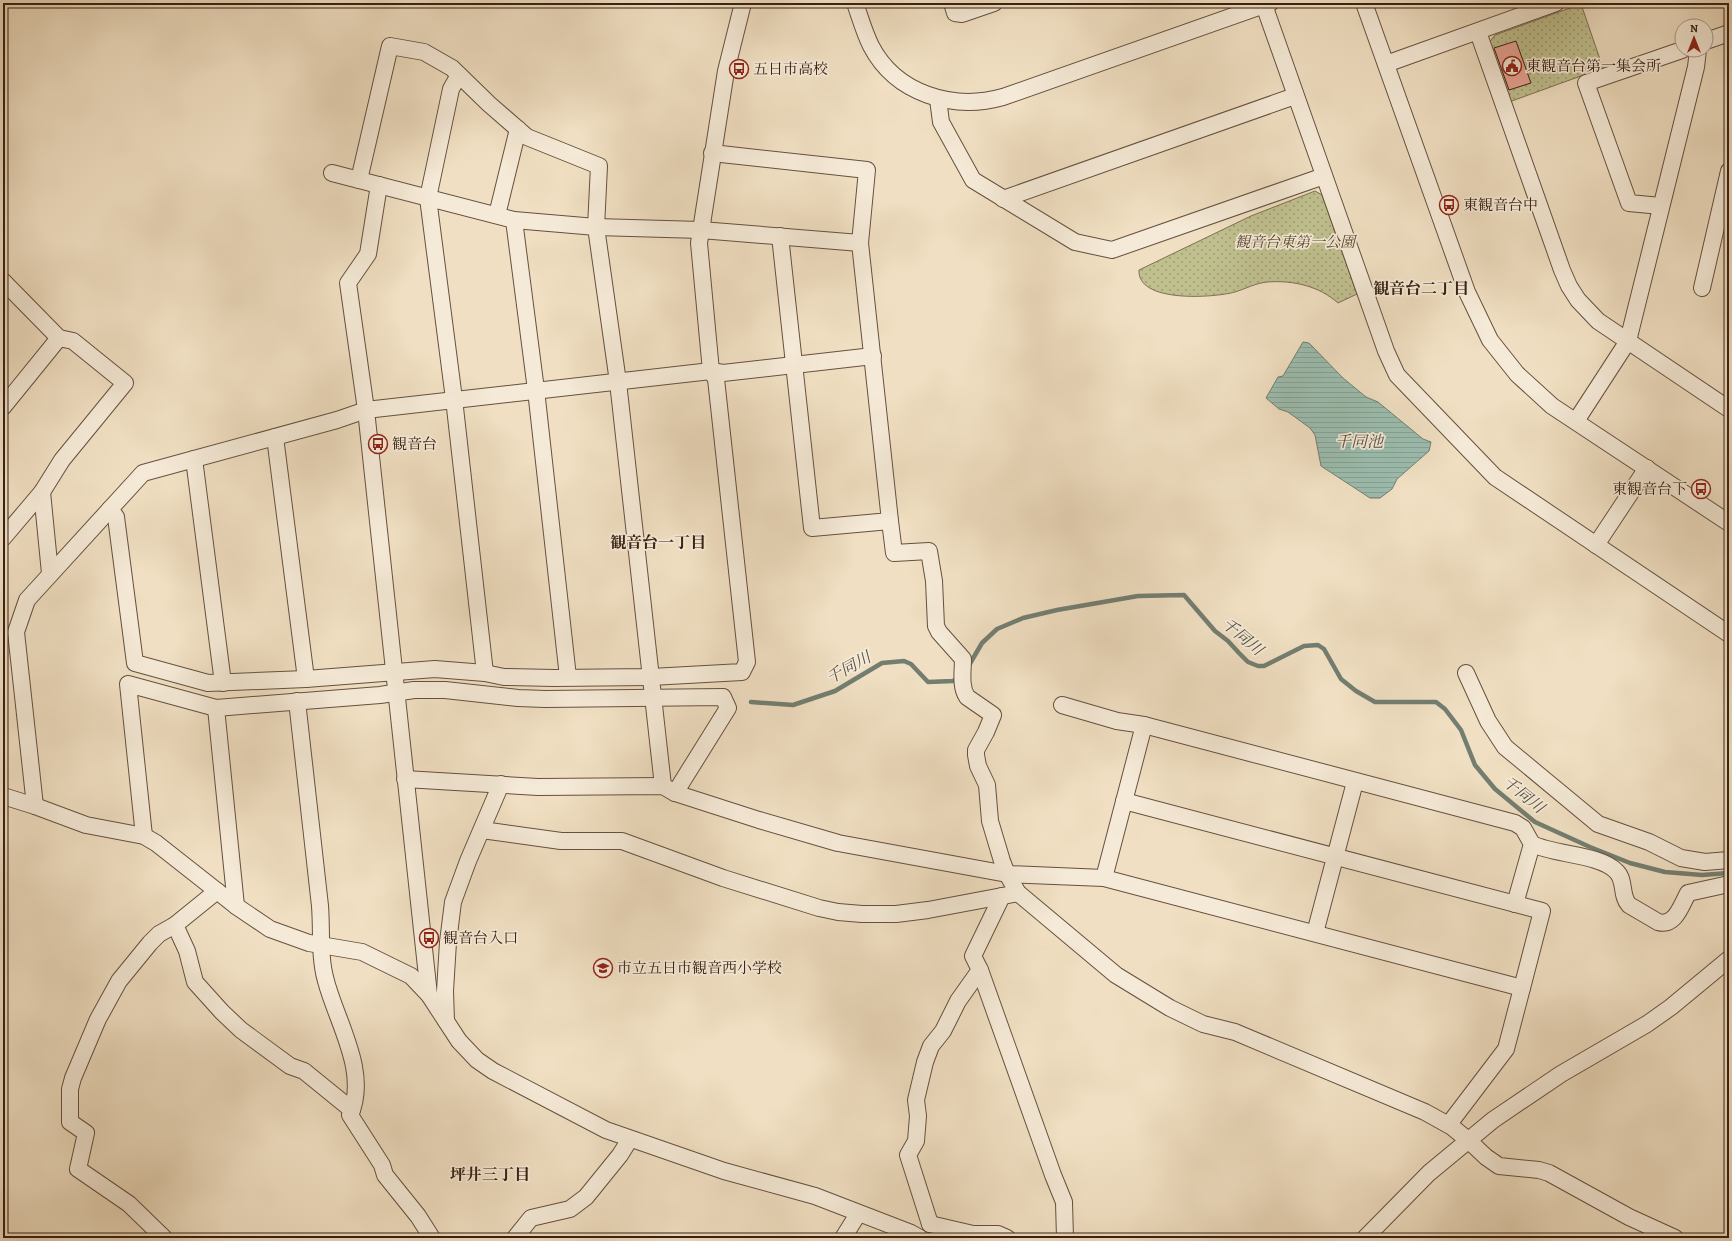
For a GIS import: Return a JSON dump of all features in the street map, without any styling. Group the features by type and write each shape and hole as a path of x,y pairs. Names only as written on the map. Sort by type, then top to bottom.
{"street":[{"path":"110,509 116,517 135,663 208,683 306,679 435,669 485,673 504,677 651,676 742,672 747,662 716,379 712,371 698,243 726,71 743,3"},
{"path":"854,3 871,46 888,70 916,89 938,99 963,103 977,103 1003,97 1267,4 1295,96 1386,351 1397,375 1495,477 1729,634"},
{"path":"952,3 955,12 962,14 994,3"},
{"path":"1364,3 1467,292 1490,340 1517,374 1552,406 1729,523"},
{"path":"1386,64 1556,3"},
{"path":"1478,32 1569,286 1578,300 1598,321 1729,409"},
{"path":"1714,38 1729,33"},
{"path":"359,180 390,46 424,52 452,68 527,137 599,166 596,227 618,382 653,698 669,789"},
{"path":"1661,206 1629,203 1586,84 1674,53"},
{"path":"1576,421 1628,341 1697,58"},
{"path":"459,75 451,89 428,198 454,399 485,673"},
{"path":"1004,199 1295,96"},
{"path":"938,99 941,122 973,180 1075,242 1112,250 1324,176"},
{"path":"497,215 518,129"},
{"path":"712,153 867,170 860,243 894,553 929,551 934,581 936,626 939,632 963,659 964,693 967,697 993,715 976,750 976,755 978,766 987,785 990,821 1007,874 1018,893 1102,964 1170,1008 1203,1024 1235,1032 1425,1112 1449,1124 1486,1157 1500,1166 1539,1170 1549,1173 1673,1238"},
{"path":"1702,288 1729,171"},
{"path":"332,173 514,220 596,227 701,230 860,243"},
{"path":"378,185 368,254 348,283 366,410 393,672 429,995"},
{"path":"514,220 536,390 568,677"},
{"path":"780,236 812,528 890,521"},
{"path":"3,282 58,338 72,341 125,383 62,460 42,492 3,538"},
{"path":"3,407 58,338"},
{"path":"36,806 16,632 27,600 50,573 143,473 337,420 366,410 712,371 723,373 873,356"},
{"path":"275,437 306,679"},
{"path":"194,459 224,683"},
{"path":"1596,545 1647,468"},
{"path":"42,492 50,573"},
{"path":"1466,673 1488,721 1505,747 1598,824 1649,842 1682,858 1705,862 1729,860"},
{"path":"144,836 128,684 216,708 380,695 396,691 414,690 444,690 518,698 545,699 723,697 728,708 669,789"},
{"path":"297,701 322,925 323,970 355,1074 356,1089 350,1115 382,1165 385,1175 418,1216 432,1238"},
{"path":"1062,705 1117,721 1144,725 1355,782 1515,823 1523,828 1532,844 1541,848 1610,866 1617,871 1621,877 1625,901 1629,905 1663,924 1673,920 1688,893 1729,884"},
{"path":"216,708 236,906"},
{"path":"1104,878 1144,725"},
{"path":"405,779 538,787 669,789 759,820 838,843 1007,874 1104,878 1522,988"},
{"path":"1315,933 1355,782"},
{"path":"446,1023 445,991 450,919 460,882 502,784"},
{"path":"3,796 36,806 86,825 144,836 156,843 236,906 270,929 309,943 362,952 411,976 429,995 459,1041 477,1060 493,1071 606,1130 724,1171 815,1196 918,1237 930,1224"},
{"path":"1124,801 1542,911 1506,1049 1449,1124"},
{"path":"482,830 561,841 622,841 723,878 819,908 838,912 896,914 954,906 1018,893"},
{"path":"1515,904 1532,844"},
{"path":"164,1238 129,1204 78,1169 86,1133 70,1122 70,1088 98,1019 119,981 159,934 175,925 217,891"},
{"path":"1002,896 973,956 980,970 1064,1202 1065,1238"},
{"path":"175,925 187,951 195,982 222,1012 253,1039 290,1066 304,1071 352,1110"},
{"path":"1365,1238 1429,1173 1493,1120 1561,1074 1647,1024 1671,1007 1729,959"},
{"path":"930,1224 908,1155 916,1141 918,1130 916,1100 917,1091 924,1062 932,1046 943,1031 958,1002 980,970"},
{"path":"515,1238 531,1218 570,1209 586,1197 620,1155 630,1139"},
{"path":"843,1238 858,1214"},
{"path":"930,1224 973,1234 998,1234 1007,1238"}],"green space":[{"path":"1581,4 1603,68 1509,102 1488,44 1495,35"},
{"name":"観音台東第一公園","path":"1315,191 1322,195 1357,294 1338,303 1323,292 1305,285 1286,282 1267,282 1224,294 1210,296 1178,296 1163,293 1150,288 1142,281 1139,270 1251,216"}],"water":[{"name":"千同池","path":"1303,342 1309,343 1343,378 1366,397 1378,402 1423,439 1431,442 1429,451 1397,479 1392,489 1380,498 1370,498 1321,466 1315,435 1310,428 1288,412 1279,409 1266,398 1278,377 1283,376"}],"building":[{"name":"東観音台第一集会所","path":"1516,41 1531,83 1509,90 1494,48"}],"waterway":[{"name":"千同川","path":"968,667 982,643 997,629 1023,618 1057,610 1138,596 1184,595 1215,631 1228,641 1248,662 1258,666 1264,666 1304,646 1318,645 1324,649 1341,679 1356,691 1375,702 1436,702 1445,709 1461,730 1475,765 1495,789 1535,822 1630,863 1665,872 1702,875 1729,873"},
{"name":"千同川","path":"751,702 793,705 835,691 882,663 904,661 911,664 928,682 953,681 959,677"}],"place":[{"name":"東観音台第一集会所","path":"1512,66"},
{"name":"五日市高校","path":"739,69"},
{"name":"東観音台中","path":"1449,205"},
{"name":"観音台","path":"378,444"},
{"name":"東観音台下","path":"1701,489"},
{"name":"観音台入口","path":"429,938"},
{"name":"市立五日市観音西小学校","path":"603,968"}],"district":[{"name":"観音台二丁目","path":"1421,288"},
{"name":"観音台一丁目","path":"658,542"},
{"name":"坪井三丁目","path":"490,1174"}]}
